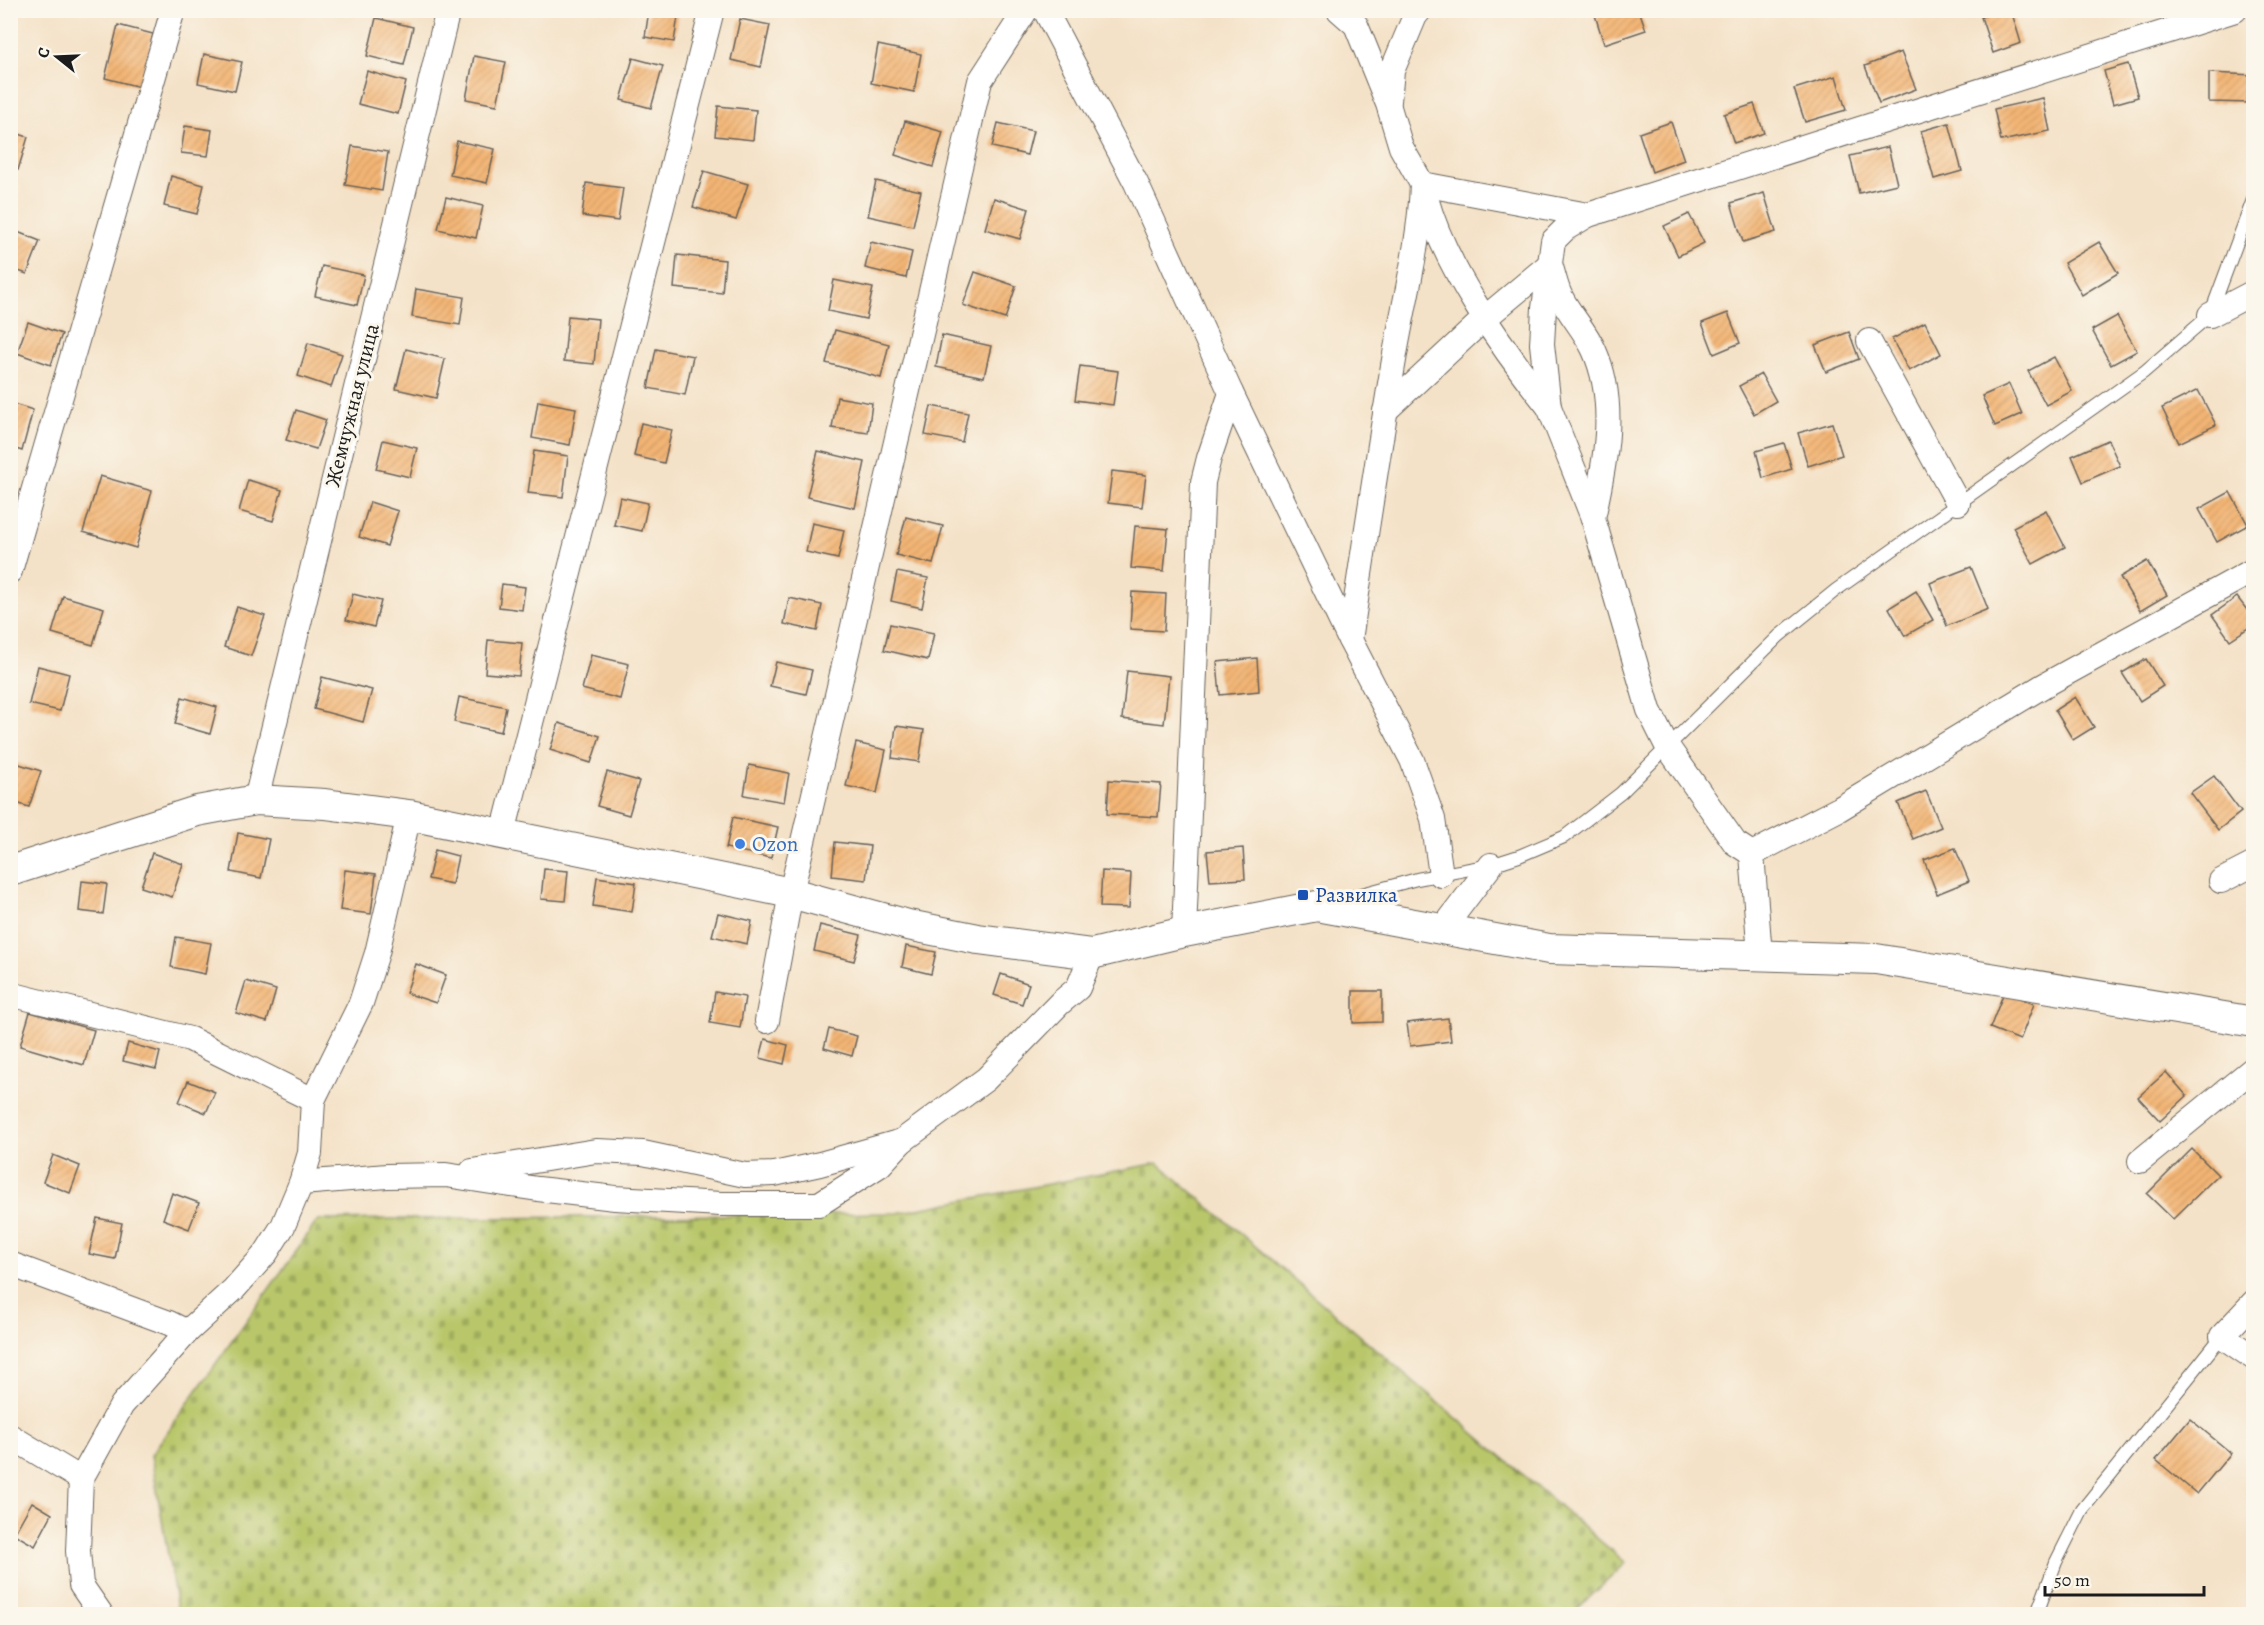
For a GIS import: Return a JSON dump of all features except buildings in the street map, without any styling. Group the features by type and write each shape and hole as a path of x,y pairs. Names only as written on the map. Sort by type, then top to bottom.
{"street":[{"path":"10,571 173,10"},
{"name":"Жемчужная улица","path":"256,800 448,10"},
{"path":"503,833 712,10"},
{"path":"767,1021 791,893 980,81 1026,10"},
{"path":"1045,10 1136,183 1231,393 1350,640 1412,760 1433,819 1441,875"},
{"path":"1340,10 1356,26 1388,104 1401,147 1422,184 1431,217 1448,255 1485,318 1524,376 1549,407"},
{"path":"1388,104 1392,71 1415,16 1420,10"},
{"path":"1752,854 1735,843 1667,746 1649,710 1593,518 1549,407 1542,344 1553,240 1587,215 2235,10"},
{"path":"1350,640 1385,411 1406,290 1418,237 1422,184"},
{"path":"1422,184 1587,215"},
{"path":"1385,411 1485,318 1550,264"},
{"path":"1550,264 1560,297 1593,347 1604,376 1608,414 1603,472 1593,518"},
{"path":"2210,315 2253,292"},
{"path":"1869,341 1958,504"},
{"path":"1184,932 1203,482 1231,393"},
{"path":"1752,854 1839,809 2043,686 2253,570"},
{"path":"10,871 197,811 256,800 325,804 409,815 503,833 791,893 908,925 978,939 1092,954 1184,932 1317,906 1549,949 1876,959 2253,1022"},
{"path":"100,1614 81,1584 78,1551 81,1479 122,1406 187,1332 234,1289 266,1253 283,1226 301,1184 310,1153 313,1100 361,1003 377,953 409,815"},
{"path":"1752,854 1760,955"},
{"path":"2221,881 2253,864"},
{"path":"1442,930 1491,865"},
{"path":"446,1174 538,1190 615,1198 721,1204 819,1204 880,1165 902,1141 986,1079 1060,1003 1078,988 1092,954"},
{"path":"10,994 190,1039 313,1100"},
{"path":"2140,1161 2253,1068"},
{"path":"301,1184 387,1176 446,1174 596,1151 643,1152 745,1175 774,1174 820,1164 902,1141"},
{"path":"669,1200 745,1175"},
{"path":"10,1263 169,1323 187,1332"},
{"path":"2253,1302 2222,1336 2253,1358"},
{"path":"10,1436 81,1479"}],"lane":[{"path":"1317,906 1417,879 1491,865 1564,837 1621,793 1779,636 1836,590 2144,372 2210,315 2253,197"},
{"path":"2040,1614 2039,1608 2056,1562 2082,1509 2222,1336"}],"green space":[{"path":"1158,1163 1626,1563 1572,1614 178,1614 151,1455 318,1220 897,1213"}],"place":[{"name":"Ozon","path":"740,844"},
{"name":"Развилка","path":"1303,895"}]}
